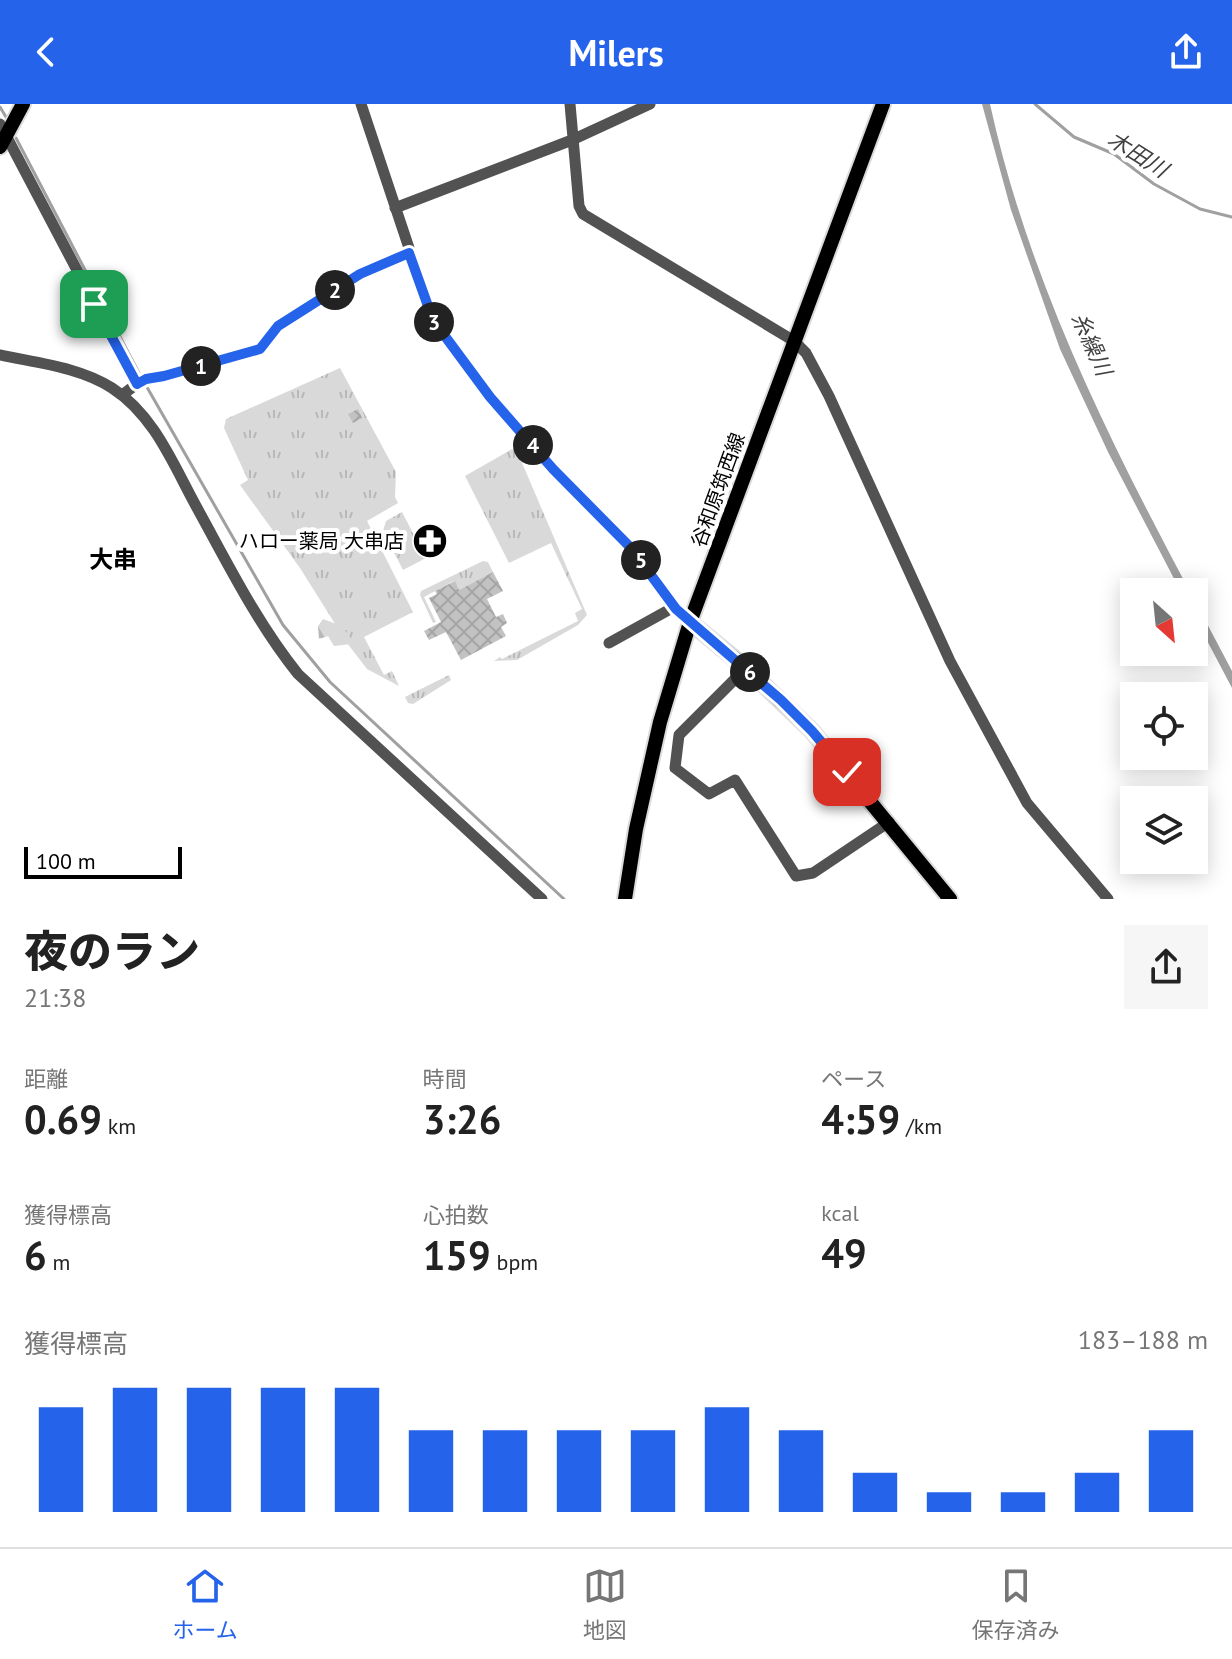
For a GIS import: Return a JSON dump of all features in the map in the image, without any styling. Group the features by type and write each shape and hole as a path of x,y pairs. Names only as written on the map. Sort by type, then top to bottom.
{"main road":[{"path":"2,135 23,104"},
{"name":"谷和原筑西線","path":"625,899 636,829 660,722 690,622 883,104"},
{"path":"690,622 746,668 812,731 950,899"}],"street":[{"path":"361,104 433,320 490,397 553,469 642,561 674,607 690,622"},
{"path":"570,104 579,206 583,214 794,341 806,353 829,396 950,661 1027,803 1108,899"},
{"path":"395,208 572,140 650,104"},
{"path":"2,135 141,381"},
{"path":"122,395 141,381 260,349 278,326 360,274 409,253"},
{"path":"0,355 71,370 103,382 122,395 151,426 253,610 298,674 542,899"},
{"path":"609,643 674,607"},
{"path":"746,668 679,735 675,768 709,794 735,780 796,876 813,873 889,822"}],"green space":[{"path":"340,368 396,472 395,497 398,503 367,521 413,612 364,637 384,675 392,671 399,686 367,669 347,643 300,568 240,485 248,480 224,428 226,419"},
{"path":"512,449 517,451 587,615 578,625 517,660 494,661 578,621 575,613 582,609 551,543 509,563 465,476"},
{"path":"402,512 426,558 403,570 383,531 386,521"},
{"path":"483,561 488,562 493,572 459,590 454,581 424,597 436,622 433,623 421,591"},
{"path":"323,619 342,626 352,640 351,644 334,646 328,636 319,639 318,626"},
{"path":"449,675 451,680 413,704 408,703 405,697"}],"shaded area":[{"path":"982,104 990,104 1026,232 1073,355 1183,578 1174,578 1108,452 1060,349 1011,210"},
{"path":"1208,626 1232,671 1232,688 1208,643"}],"building":[{"path":"358,409 362,418 353,423 348,414"},
{"path":"433,526 444,547 427,555 417,534"},
{"path":"493,572 503,591 487,599 496,617 503,614 507,623 501,627 506,636 461,660 446,632 429,640 424,631 441,622 429,598 437,594 435,591 455,581 459,590"}],"waterway":[{"name":"木田川","path":"1035,104 1074,137 1114,154 1154,184 1200,209 1232,217"},
{"path":"0,107 6,117"},
{"path":"16,138 140,375 283,625 330,682 564,899"}],"place":[{"name":"ハロー薬局 大串店","path":"430,541"}],"district":[{"name":"大串","path":"113,559"}],"route":[{"path":"94,304 137,384 260,349 278,326 360,274 409,253 433,320 490,397 553,469 631,548 676,609 781,700 847,772"}],"water label":[{"name":"糸繰川","path":"1092,344"}]}
